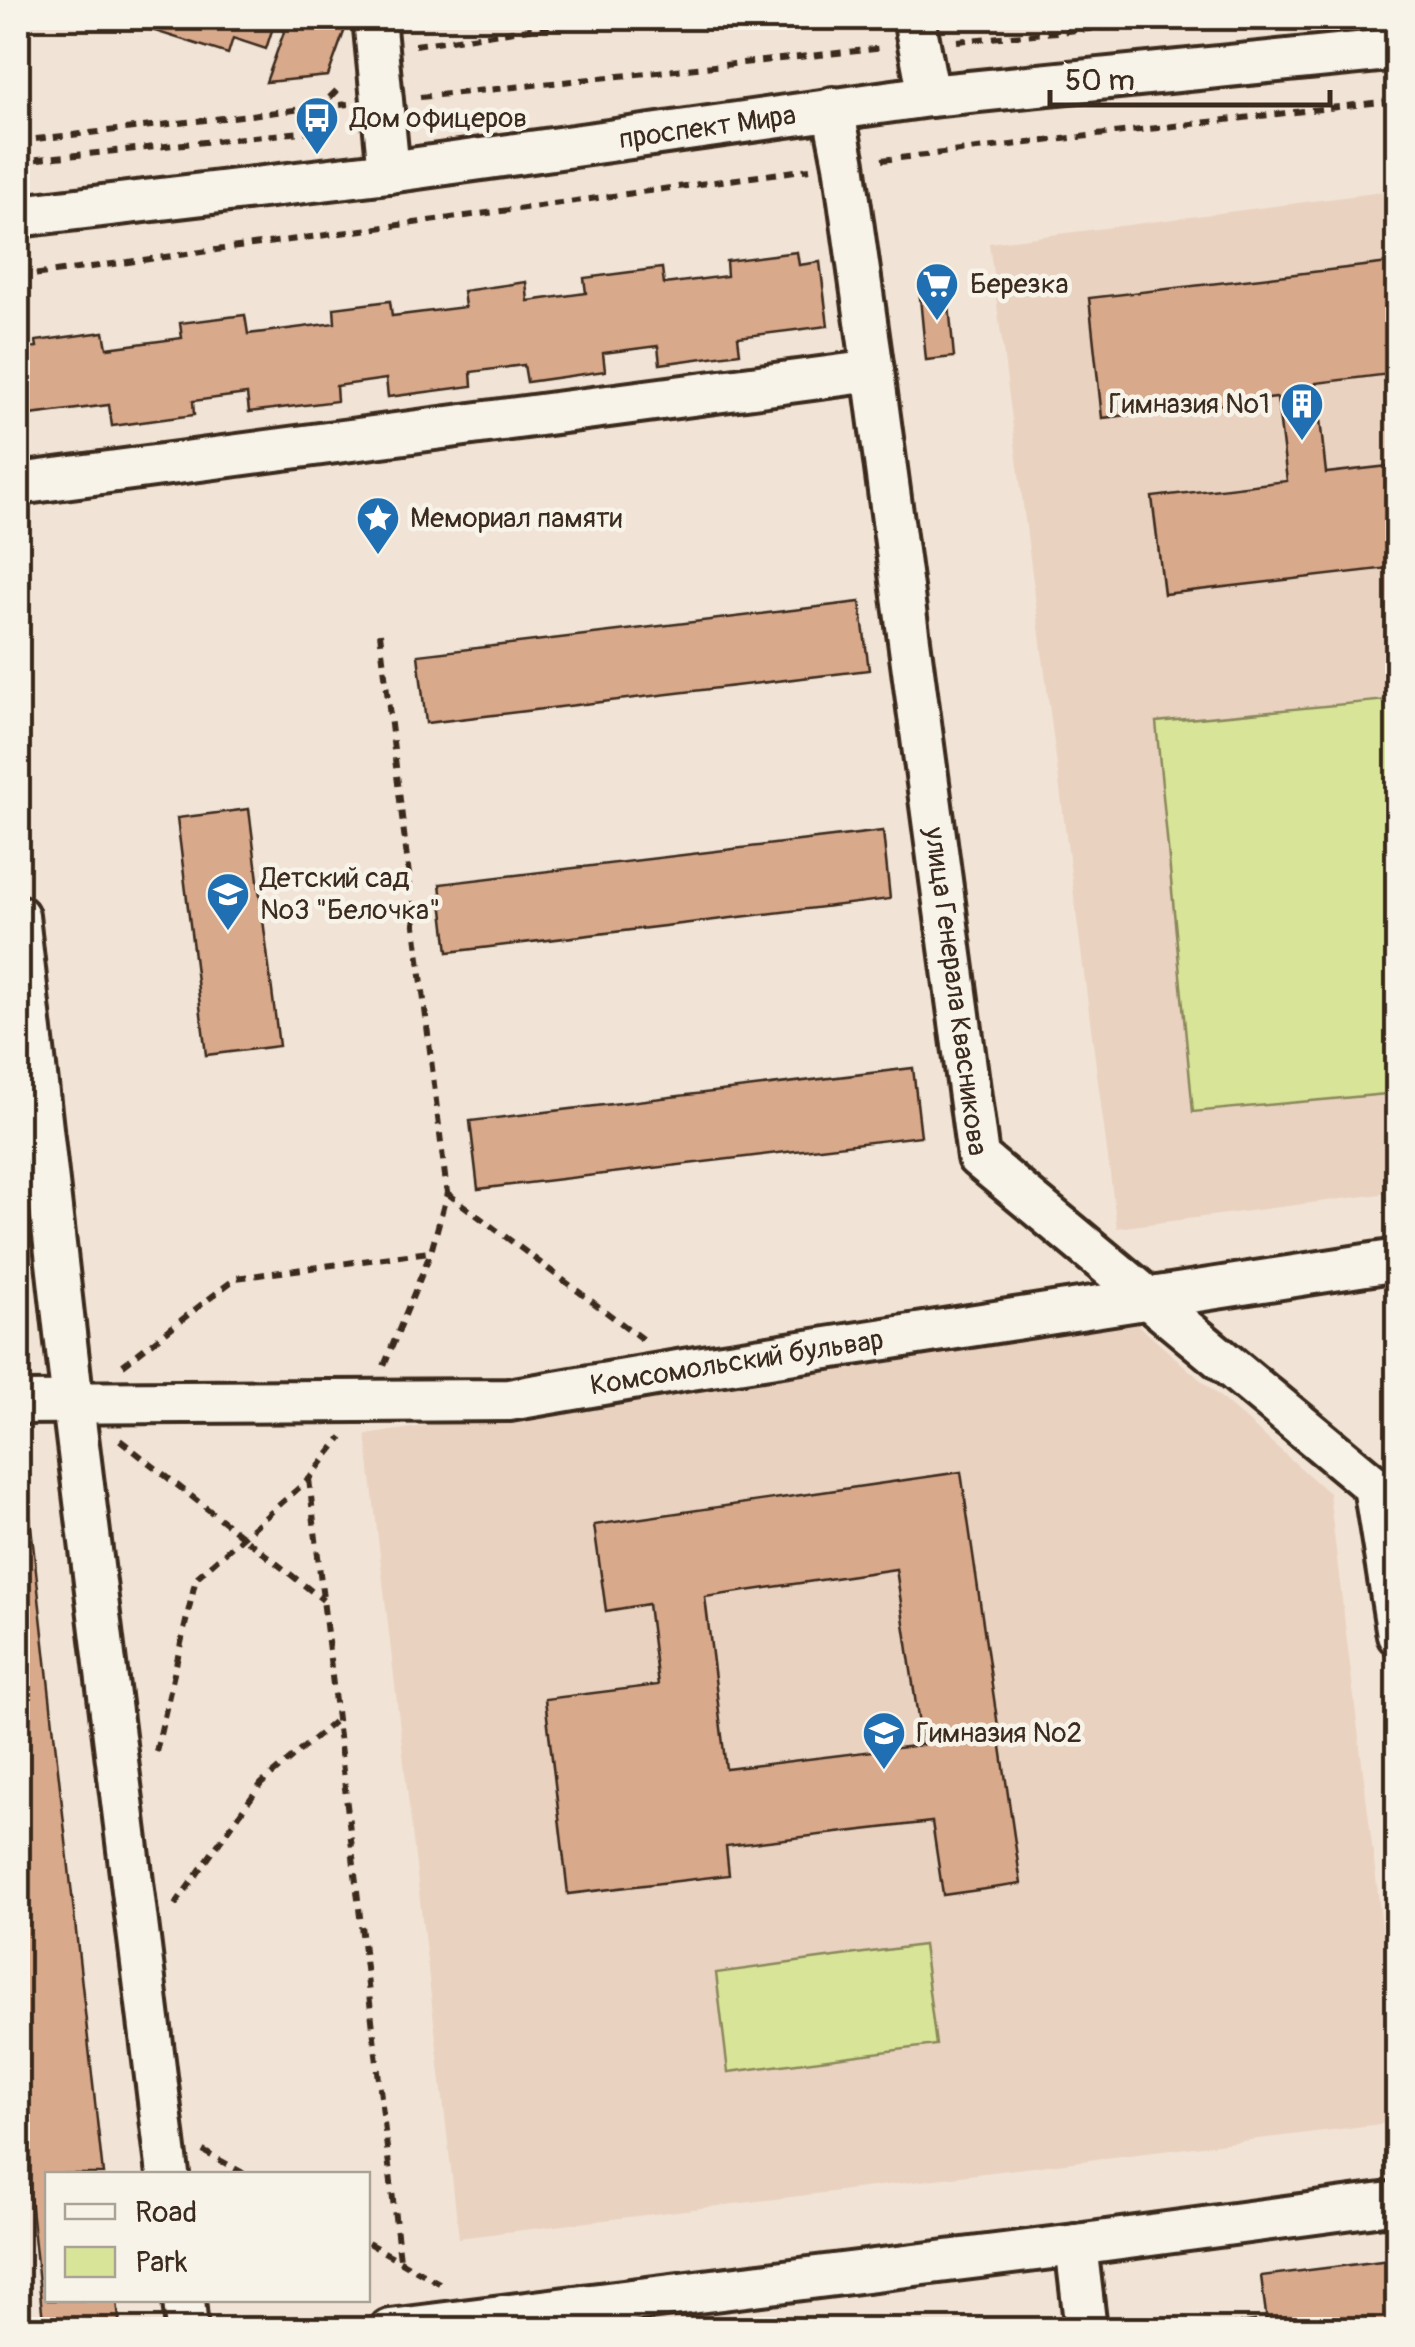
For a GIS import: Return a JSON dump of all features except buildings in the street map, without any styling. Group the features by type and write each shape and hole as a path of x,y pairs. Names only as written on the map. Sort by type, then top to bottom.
{"street":[{"path":"916,31 929,96"},
{"path":"375,34 389,172"},
{"name":"проспект Мира","path":"18,216 389,172 929,96 1398,49"},
{"name":"улица Генерала Квасникова","path":"833,108 873,371 978,1157 1386,1484 1398,1636"},
{"path":"18,484 873,371"},
{"path":"18,916 168,2172"},
{"name":"Комсомольский бульвар","path":"18,1403 509,1400 1398,1260"},
{"path":"390,2330 492,2324 1398,2202"},
{"path":"1076,2245 1086,2330"},
{"path":"184,2302 187,2330"}],"path":[{"path":"18,28 21,18"},
{"path":"18,161 322,130 320,107 375,34 607,18"},
{"path":"18,141 382,101 916,31 1210,18"},
{"path":"18,278 844,164 1398,100"},
{"path":"153,1768 196,1578 309,1479 370,1401 431,1252 447,1193 380,634"},
{"path":"447,1193 684,1370"},
{"path":"74,1404 236,1278 431,1252"},
{"path":"120,1440 324,1600"},
{"path":"309,1479 400,2260"},
{"path":"170,1912 261,1784 337,1719"},
{"path":"199,2148 242,2172"},
{"path":"370,2243 447,2287"}],"shaded area":[{"path":"1397,190 1397,1192 1117,1228 989,243"},
{"name":"Гимназия №2","path":"1128,1316 1329,1493 1397,2049 1397,2122 459,2238 366,1435"}],"green space":[{"path":"1397,699 1397,1093 1193,1112 1156,722"},
{"path":"923,1945 936,2045 728,2072 716,1973"}],"place":[{"name":"Дом офицеров","path":"317,156"},
{"name":"Березка","path":"937,322"},
{"name":"Гимназия №1","path":"1302,442"},
{"name":"Мемориал памяти","path":"378,556"},
{"name":"Детский сад №3 \"Белочка\"","path":"228,932"},
{"name":"Гимназия №2","path":"884,1771"}]}
